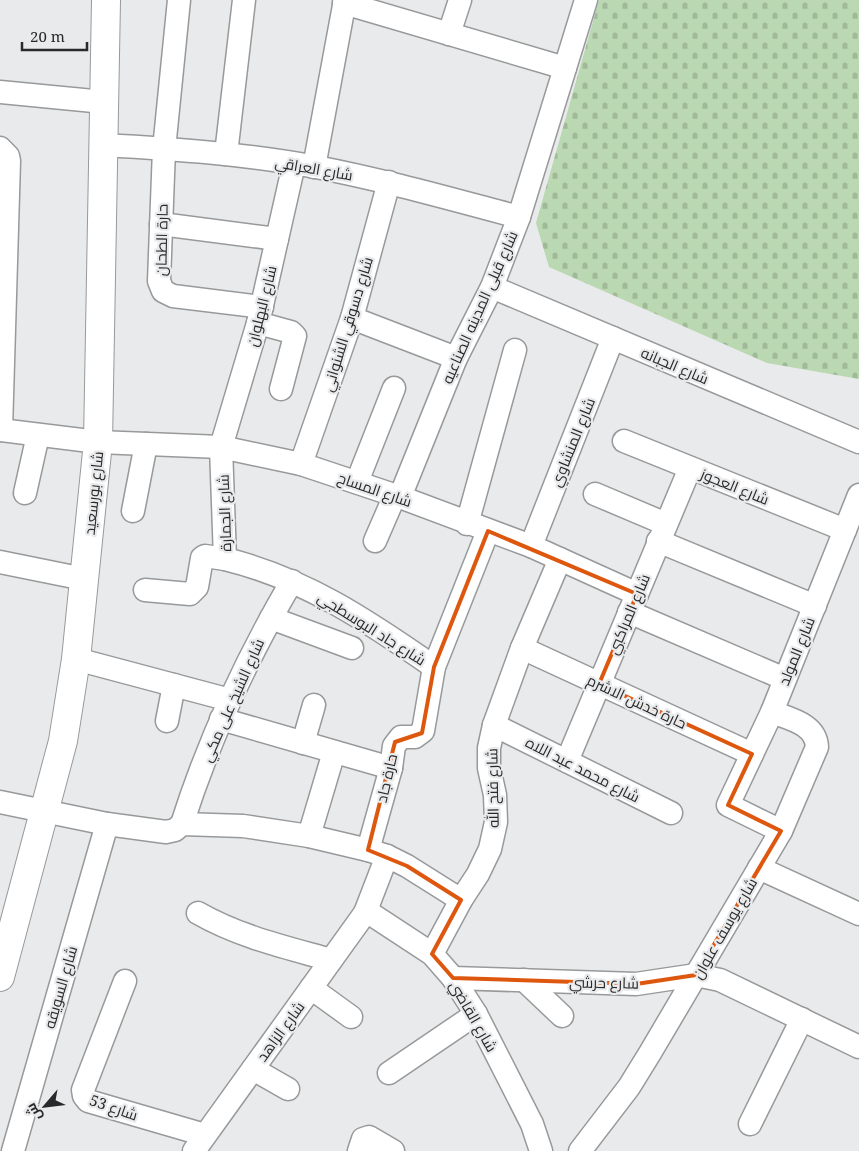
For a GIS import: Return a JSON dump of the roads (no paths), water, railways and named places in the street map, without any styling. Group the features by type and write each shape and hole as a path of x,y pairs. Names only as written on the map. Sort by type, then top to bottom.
{"street":[{"name":"شارع بورسعيد","path":"0,977 63,741 76,659 98,442 106,0"},
{"name":"حارة الطحان","path":"179,0 164,149 159,281 163,291 173,296 260,315"},
{"path":"226,154 244,0"},
{"path":"450,34 460,0"},
{"name":"شارع قبلى المدينه الصناعيه","path":"375,541 398,496 456,358 492,287 519,217 586,0"},
{"path":"344,2 565,68"},
{"name":"شارع البهلوان","path":"221,447 260,315 277,239 304,165 344,2"},
{"path":"0,92 104,102"},
{"name":"شارع العراقي","path":"104,145 226,154 304,165 389,182 519,217"},
{"path":"0,148 8,156 9,161 1,430"},
{"name":"شارع دسوقي الشنواني","path":"301,464 352,318 389,182"},
{"path":"161,224 277,239"},
{"name":"شارع الجبانه","path":"492,287 859,442"},
{"path":"260,315 291,332 294,336 281,389"},
{"path":"352,318 456,358"},
{"name":"شارع المنشاوي","path":"531,546 613,338"},
{"path":"434,667 478,527 515,350"},
{"path":"357,482 394,388"},
{"name":"شارع المساح","path":"1,430 98,442 221,447 301,464 398,496 531,546 560,559 633,603 785,679"},
{"path":"24,493 38,435"},
{"name":"شارع العجوز","path":"624,441 845,530"},
{"path":"133,512 146,444"},
{"name":"شارع الجمارة","path":"145,590 190,594 197,587 202,558 205,556 225,559 221,447"},
{"name":"شارع المراكبي","path":"567,761 690,468"},
{"path":"596,494 662,533 814,606"},
{"name":"شارع المولد","path":"781,831 728,805 772,712 859,496"},
{"name":"شارع جاد البوسطجي","path":"225,559 260,567 352,612 434,667"},
{"name":"شارع فتح الله","path":"432,954 461,900 478,874 490,849 496,822 495,795 489,768 489,748 494,725 522,648 560,559"},
{"path":"0,562 84,579"},
{"name":"شارع الشيخ على مكي","path":"182,824 226,710 271,618 292,581"},
{"path":"271,618 352,648"},
{"name":"حارة خدش الاشرم","path":"522,648 752,754"},
{"path":"76,659 174,685 303,743 391,768"},
{"name":"حارة جاد","path":"367,913 395,742 404,736 415,737 422,731 434,667"},
{"path":"167,721 174,685"},
{"path":"303,743 314,705"},
{"name":"شارع يوسف علوان","path":"580,1151 629,1087 781,831 817,747 817,741 807,726 772,712"},
{"name":"شارع محمد عبد اللاه","path":"494,725 671,813"},
{"path":"309,836 334,752"},
{"path":"0,802 107,824 166,832 175,830 182,824 243,826 309,836 378,853 461,900"},
{"name":"شارع السويقه","path":"13,1151 107,824"},
{"path":"759,868 859,914"},
{"path":"198,912 220,926 244,935 331,960"},
{"name":"شارع القاضي","path":"367,913 432,954 453,978 476,1014 532,1124 541,1151"},
{"name":"شارع الزاهد","path":"199,1143 367,913"},
{"name":"شارع حرشي","path":"453,978 636,984 696,975 720,980 859,1047"},
{"path":"524,980 562,1016"},
{"name":"شارع 53","path":"125,981 83,1090 84,1096 88,1101 199,1143"},
{"path":"311,988 351,1017"},
{"path":"389,1073 476,1014"},
{"path":"750,1124 802,1019"},
{"path":"253,1069 288,1089"},
{"path":"361,1145 369,1137 393,1151"}]}
